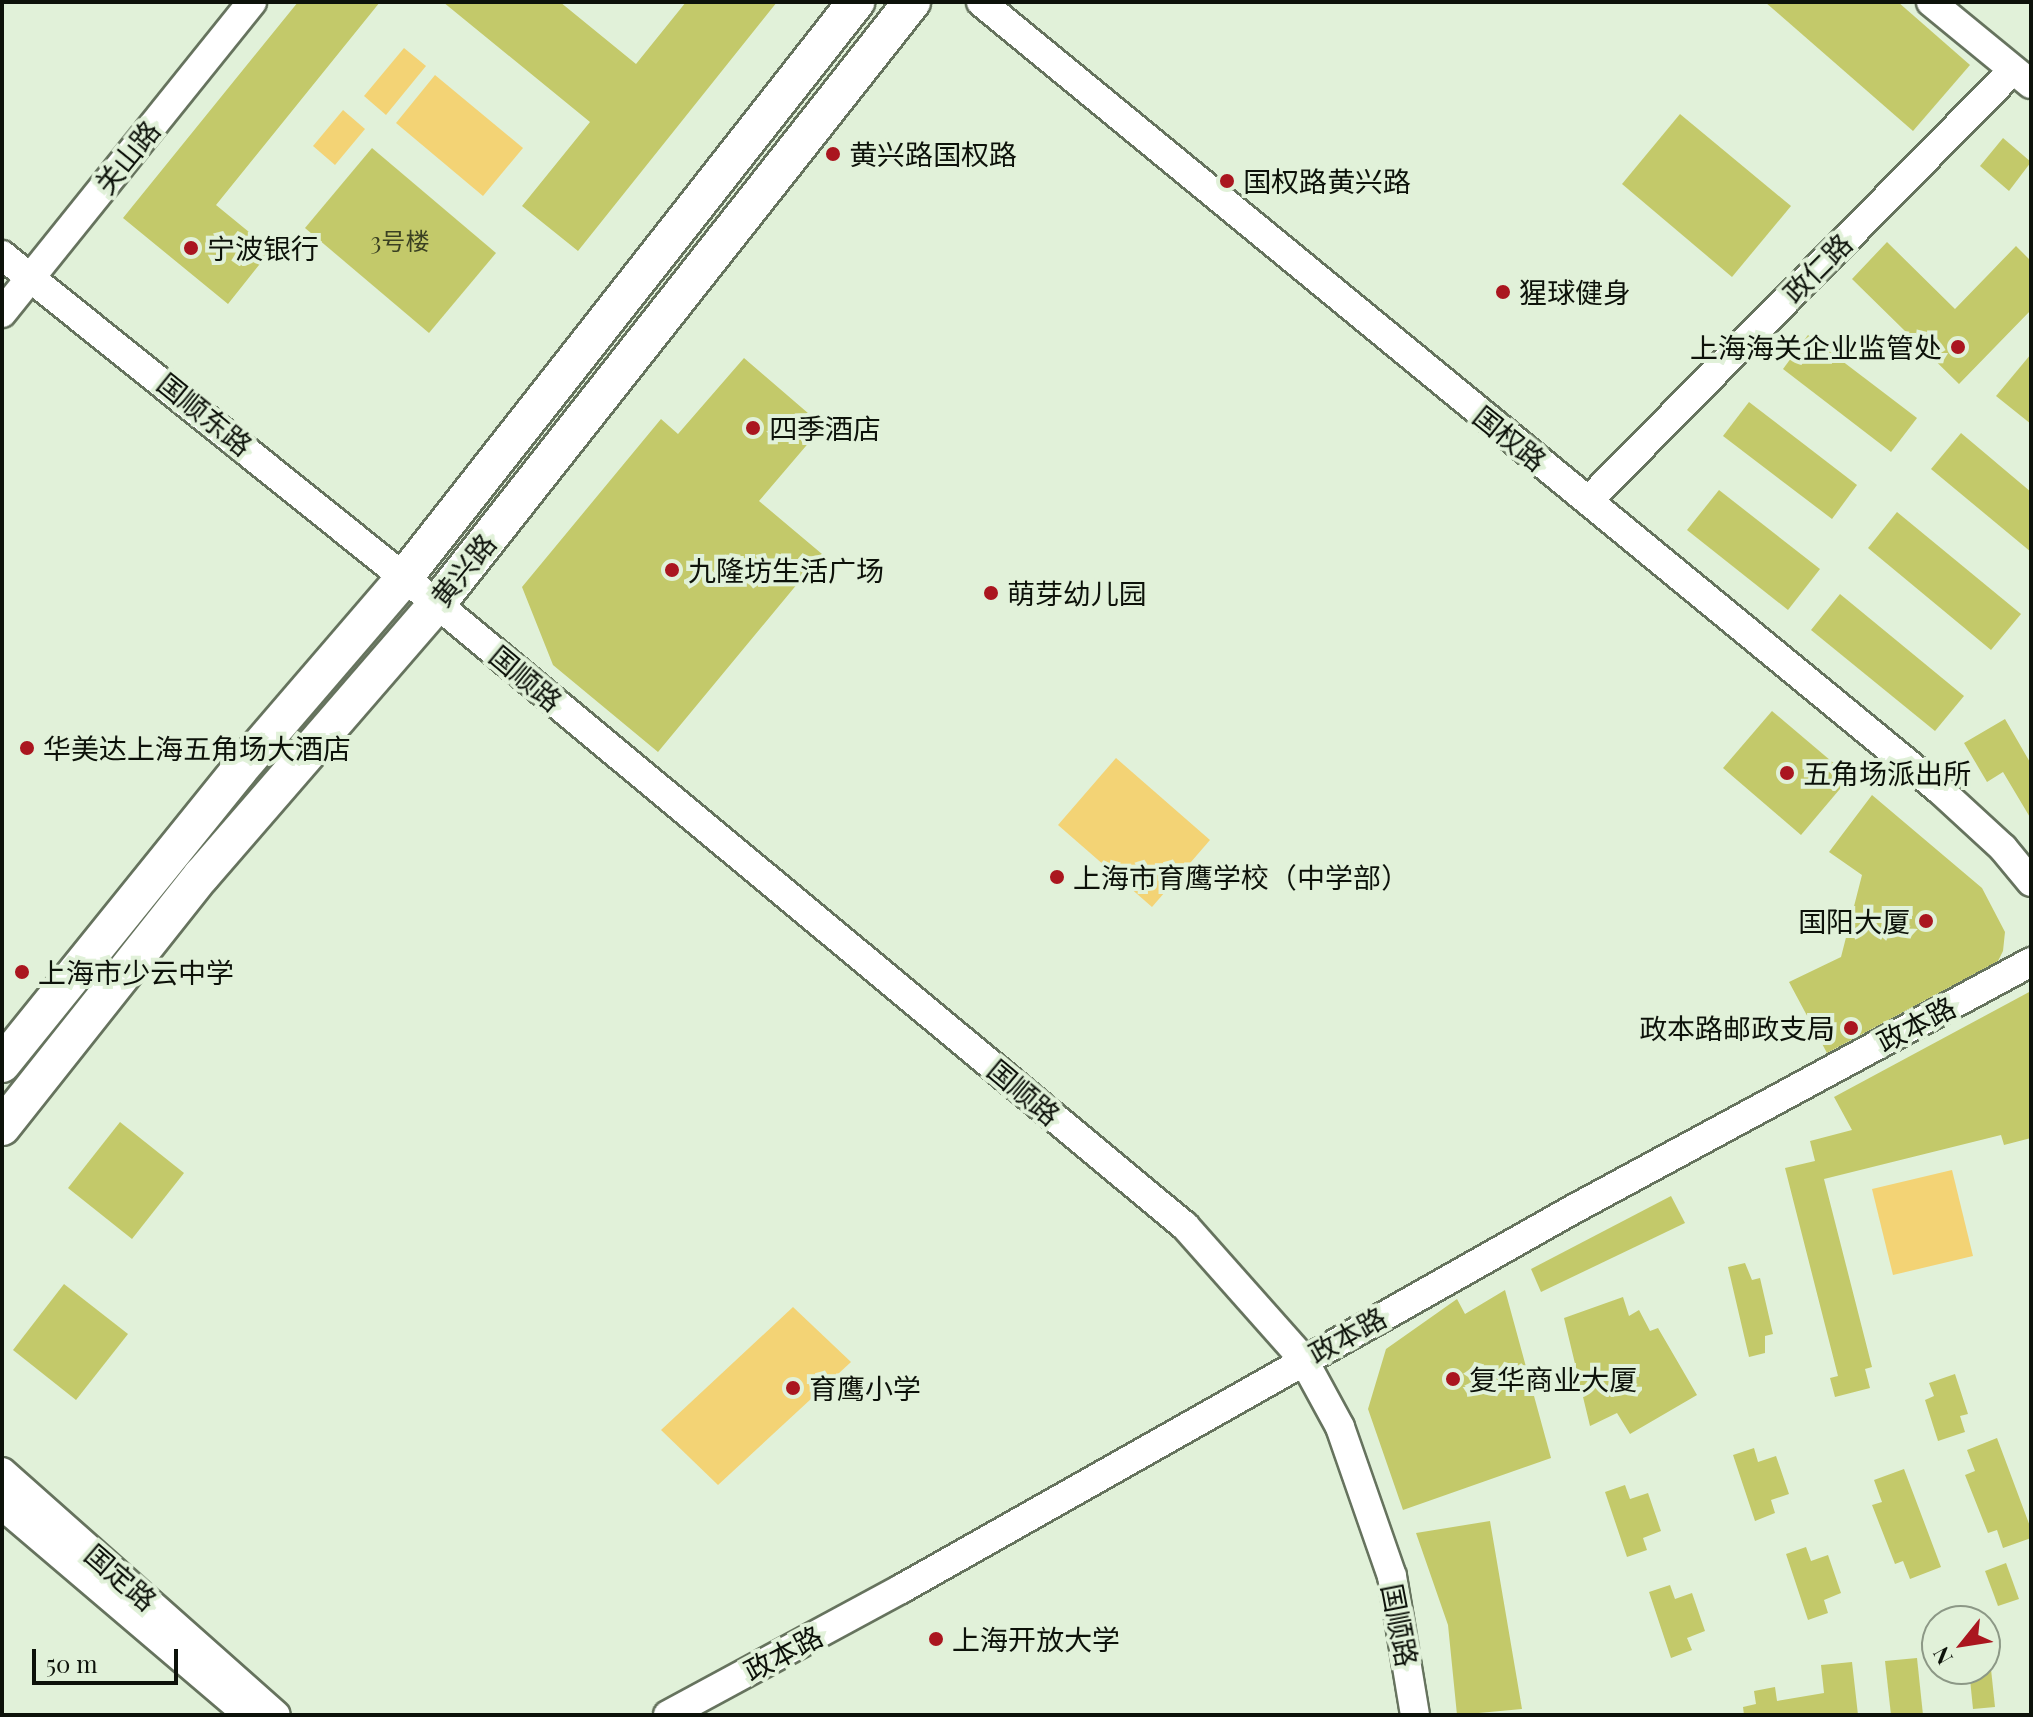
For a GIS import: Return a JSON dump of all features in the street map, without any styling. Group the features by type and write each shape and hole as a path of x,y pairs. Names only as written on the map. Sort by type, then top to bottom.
{"main road":[{"name":"黄兴路","path":"2,1064 201,816 403,579 856,2"},
{"name":"黄兴路","path":"2,1127 202,875 437,604 912,2"}],"street":[{"name":"关山路","path":"2,313 252,2"},
{"name":"国权路","path":"981,2 1940,790 2031,882"},
{"path":"1931,2 2022,77"},
{"name":"政仁路","path":"1588,501 2022,77"},
{"name":"国顺东路","path":"2,255 437,604"},
{"name":"国顺路","path":"437,604 1185,1226 1303,1359 1340,1427 1378,1525 1415,1715"},
{"name":"政本路","path":"668,1715 901,1589 1303,1359 2031,962"},
{"name":"国定路","path":"2,1472 276,1715"},
{"name":"国定路","path":"2,1505 249,1715"}],"shaded area":[{"path":"404,48 426,66 386,115 364,96"},
{"path":"435,75 523,148 483,196 396,123"},
{"path":"343,110 365,129 335,165 313,146"},
{"path":"1116,758 1210,840 1152,907 1058,825"},
{"path":"1952,1170 1973,1256 1893,1275 1872,1189"},
{"path":"793,1307 851,1362 718,1485 661,1430"}],"building":[{"path":"298,2 380,2 216,205 271,250 228,304 123,218"},
{"path":"443,2 560,2 636,64 686,2 777,2 578,251 522,206 590,122"},
{"path":"1765,2 1898,2 1970,65 1913,131"},
{"path":"1680,114 1791,206 1732,277 1622,184"},
{"path":"2003,138 2031,162 2009,191 1980,166"},
{"path":"372,148 496,253 429,333 305,228"},
{"name":"上海海关企业监管处","path":"1887,242 1955,309 2016,246 2031,261 2031,310 1959,384 1852,279"},
{"path":"1808,335 1917,418 1891,452 1783,369"},
{"path":"2031,354 2031,424 1996,396"},
{"name":"九隆坊生活广场","path":"744,358 823,426 759,501 822,554 658,752 553,665 522,587 661,419 678,434"},
{"path":"1749,402 1857,485 1832,519 1723,436"},
{"path":"1961,433 2031,492 2031,552 1931,469"},
{"path":"1719,490 1820,569 1788,610 1687,530"},
{"path":"1897,512 2021,614 1991,650 1868,548"},
{"path":"1840,594 1964,696 1935,731 1811,630"},
{"name":"五角场派出所","path":"1772,711 1850,777 1801,835 1723,768"},
{"path":"2005,719 2031,764 2031,819 2003,772 1987,782 1964,743"},
{"name":"国阳大厦","path":"1872,795 1982,888 2005,932 2003,951 1998,961 1827,1053 1789,982 1841,957 1862,875 1829,852"},
{"path":"2031,991 2031,1138 2004,1145 2001,1135 1824,1179 1872,1367 1865,1369 1870,1388 1835,1397 1830,1378 1838,1376 1785,1168 1815,1161 1810,1141 1852,1130 1834,1097"},
{"path":"120,1122 184,1173 132,1239 68,1188"},
{"path":"1671,1196 1685,1223 1541,1292 1531,1269"},
{"path":"1745,1263 1752,1280 1760,1278 1773,1334 1765,1336 1765,1353 1749,1357 1728,1267"},
{"path":"64,1284 128,1334 76,1400 13,1350"},
{"name":"复华商业大厦","path":"1505,1290 1551,1458 1403,1510 1368,1409 1386,1349 1457,1299 1465,1314"},
{"path":"1623,1297 1629,1316 1639,1310 1650,1331 1658,1328 1697,1395 1630,1434 1617,1413 1590,1426 1564,1318"},
{"path":"1955,1374 1968,1414 1960,1416 1965,1432 1938,1441 1925,1400 1934,1396 1929,1383"},
{"path":"1997,1438 2031,1529 2031,1538 2003,1548 1997,1530 1988,1533 1965,1475 1975,1471 1967,1450"},
{"path":"1754,1448 1758,1462 1776,1456 1789,1494 1771,1500 1775,1513 1755,1521 1733,1455"},
{"path":"1904,1469 1941,1567 1910,1579 1903,1561 1895,1564 1872,1505 1882,1502 1874,1480"},
{"path":"1625,1485 1630,1499 1648,1493 1661,1531 1643,1538 1647,1550 1627,1557 1605,1492"},
{"path":"1490,1521 1522,1709 1457,1715 1448,1625 1416,1533"},
{"path":"1806,1547 1811,1561 1828,1555 1841,1593 1824,1600 1828,1613 1808,1620 1786,1554"},
{"path":"2006,1563 2019,1599 1998,1605 1985,1571"},
{"path":"1670,1585 1675,1599 1692,1593 1705,1631 1687,1638 1692,1650 1671,1658 1649,1592"},
{"path":"1917,1658 1923,1715 1891,1715 1885,1661"},
{"path":"1852,1662 1858,1715 1744,1715 1743,1707 1756,1704 1754,1691 1775,1687 1777,1701 1824,1693 1821,1665"},
{"path":"1971,1685 1993,1685 1995,1707 1973,1709"}],"place":[{"name":"黄兴路国权路","path":"833,154"},
{"name":"国权路黄兴路","path":"1227,181"},
{"name":"宁波银行","path":"191,248"},
{"name":"猩球健身","path":"1503,292"},
{"name":"上海海关企业监管处","path":"1958,347"},
{"name":"四季酒店","path":"753,428"},
{"name":"九隆坊生活广场","path":"672,570"},
{"name":"萌芽幼儿园","path":"991,593"},
{"name":"华美达上海五角场大酒店","path":"27,748"},
{"name":"五角场派出所","path":"1787,773"},
{"name":"上海市育鹰学校（中学部）","path":"1057,877"},
{"name":"国阳大厦","path":"1926,921"},
{"name":"上海市少云中学","path":"22,972"},
{"name":"政本路邮政支局","path":"1851,1028"},
{"name":"复华商业大厦","path":"1453,1379"},
{"name":"育鹰小学","path":"793,1388"},
{"name":"上海开放大学","path":"936,1639"}]}
